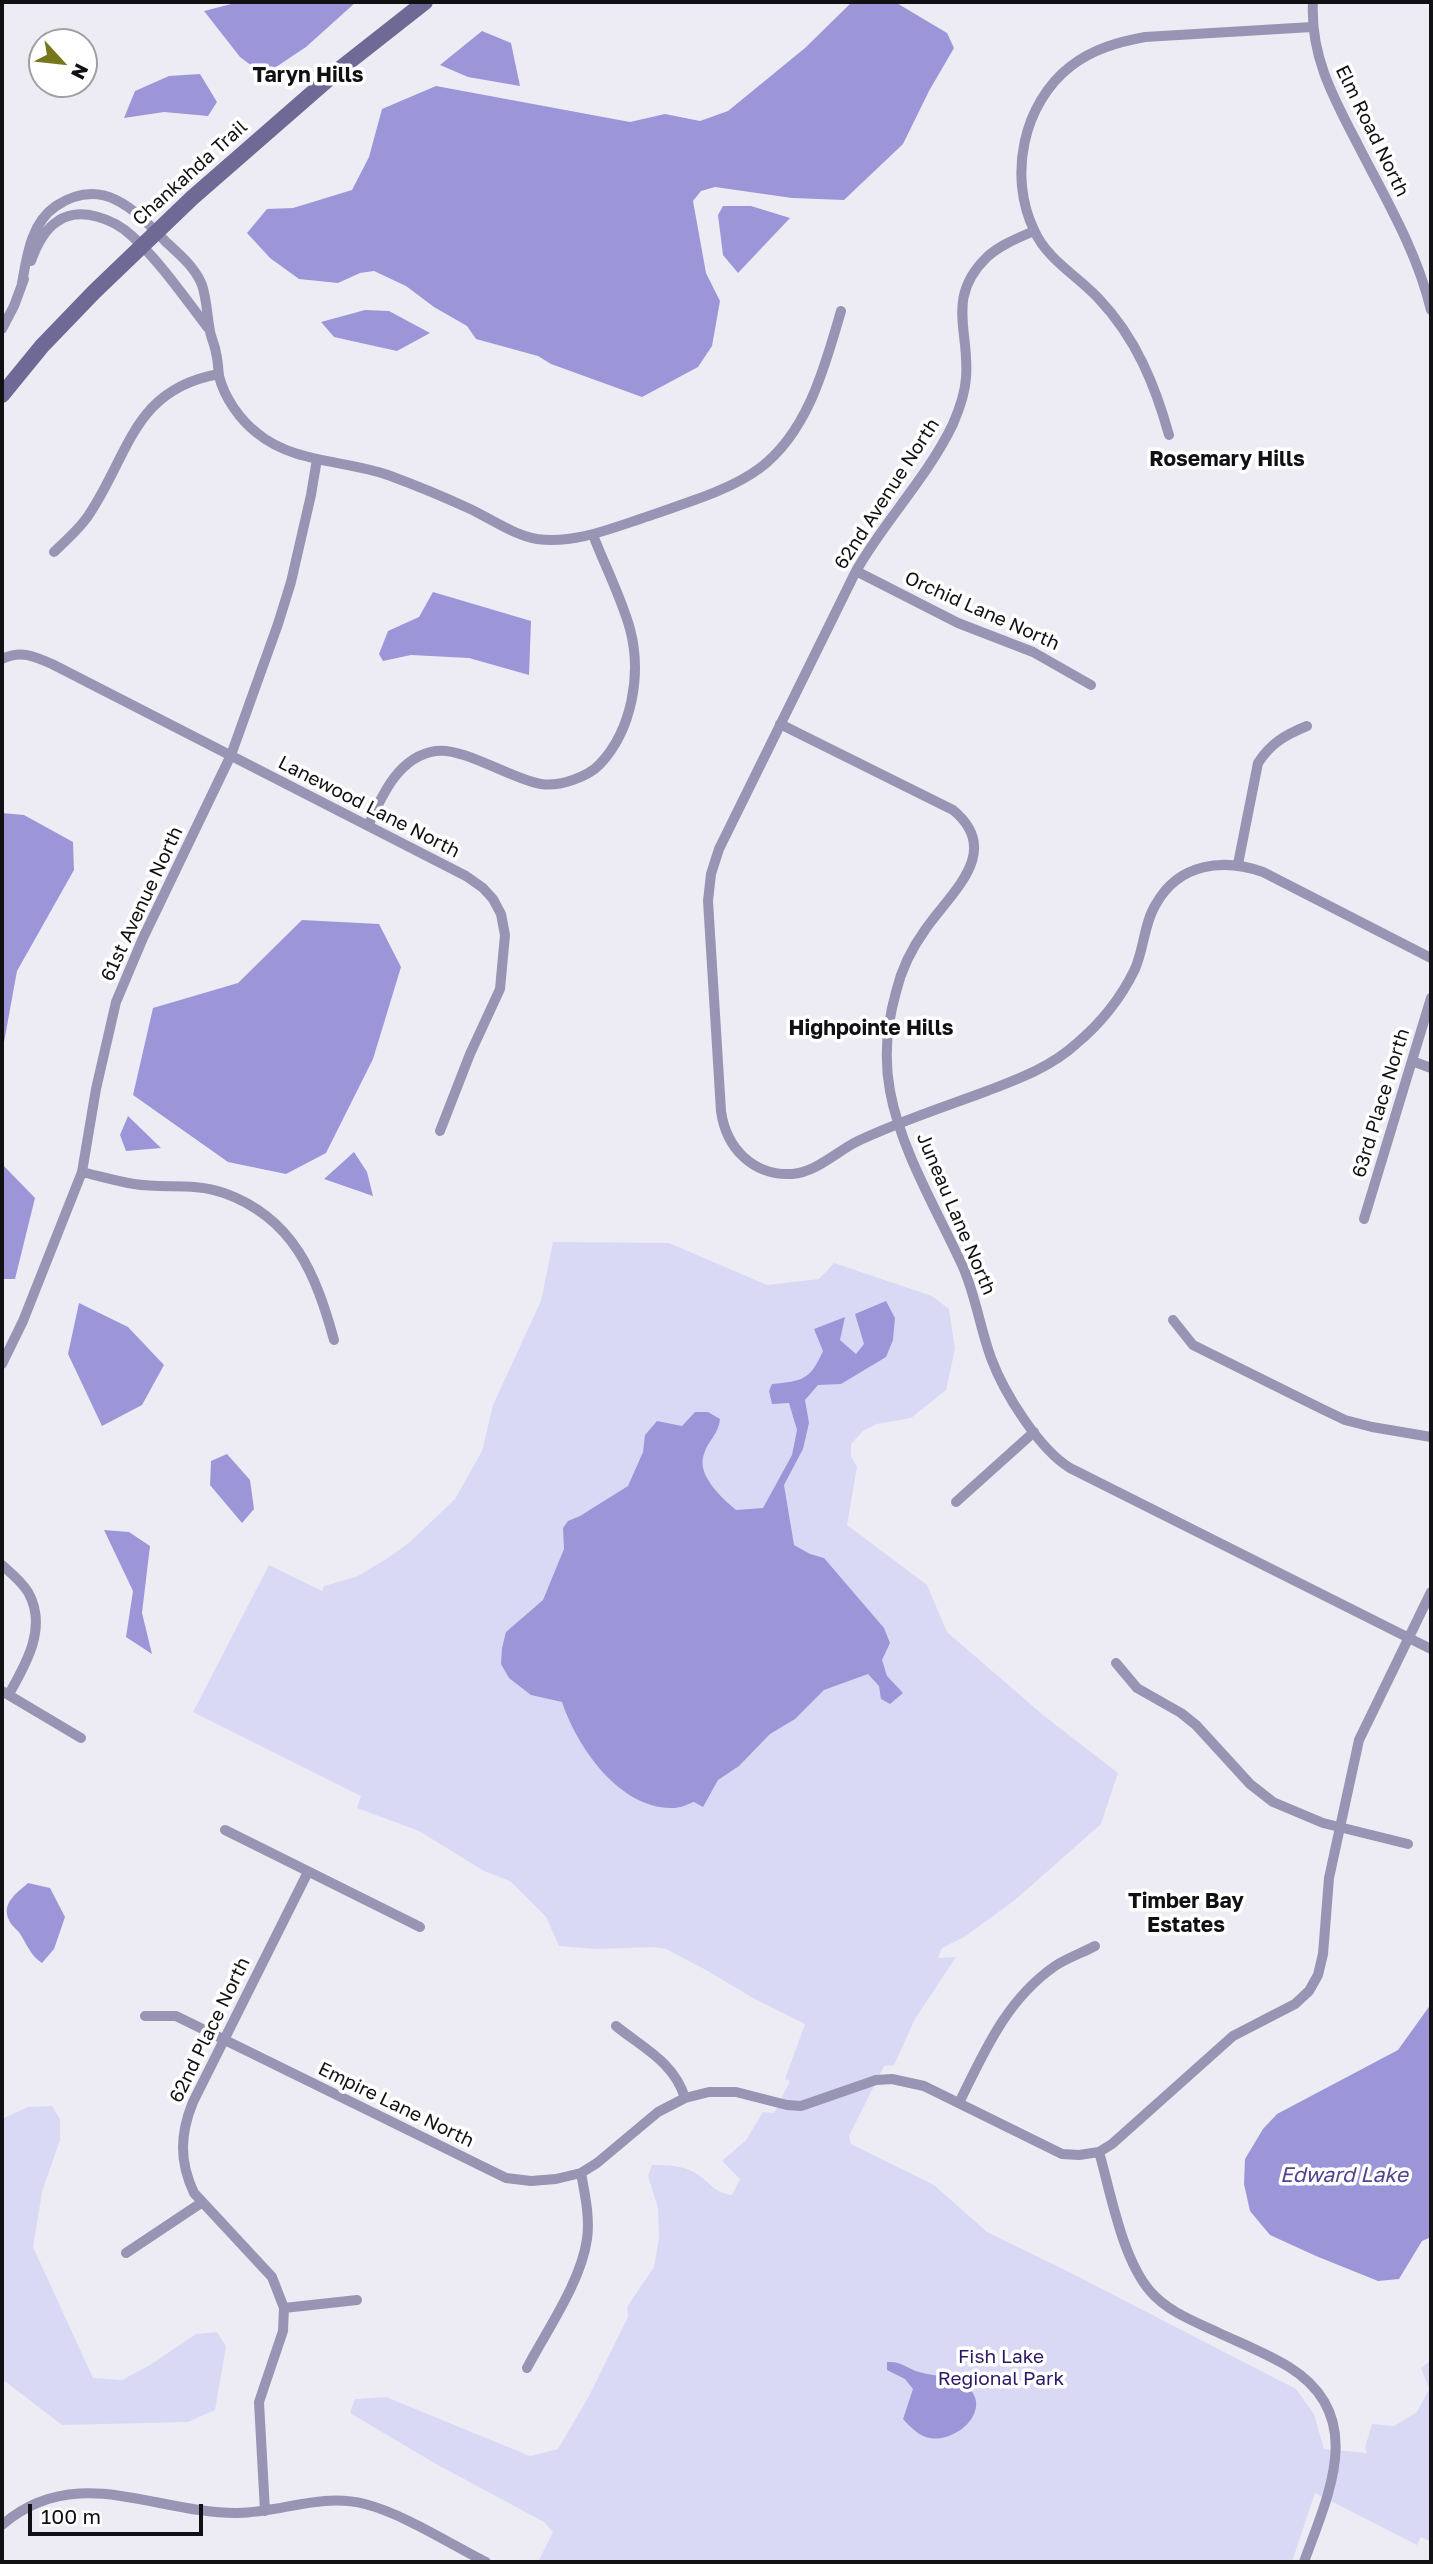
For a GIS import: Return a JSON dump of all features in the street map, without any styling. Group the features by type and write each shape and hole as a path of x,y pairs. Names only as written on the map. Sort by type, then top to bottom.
{"street":[{"name":"Chankahda Trail","path":"2,395 42,346 156,231 341,68 425,2"},
{"name":"Elm Road North","path":"1313,2 1312,27 1323,73 1428,284 1431,310"},
{"path":"1169,435 1143,361 1123,328 1098,298 1057,261 1034,231 1022,182 1022,155 1027,130 1037,107 1052,85 1071,66 1118,41 1312,27"},
{"path":"22,283 29,245 45,216 56,206 96,195 118,199 156,231 187,263 201,284 223,388 243,421 256,433 281,448 388,475 534,538 564,540 593,535 729,486 759,469 780,451 807,408 841,311"},
{"path":"2,328 14,306 36,248 47,232 60,219 89,215 109,220 131,235 184,296 209,331"},
{"name":"62nd Avenue North","path":"1034,231 988,256 967,285 962,302 961,321 967,368 962,400 936,456 872,544 856,571 719,849 711,874 709,928 723,1129 743,1158 759,1168 794,1174 812,1168 851,1144 1048,1065 1099,1023 1118,998 1134,970 1155,904 1167,889 1182,876 1201,867 1220,863 1238,864"},
{"path":"54,552 89,515 131,434 144,416 161,399 185,383 219,374"},
{"name":"61st Avenue North","path":"2,1364 23,1321 82,1172 96,1089 116,1002 143,938 231,755 291,582 317,459"},
{"path":"368,826 383,795 403,766 433,751 448,750 527,781 545,785 565,782 585,774 596,768 610,752 626,723 634,676 634,654 630,629 593,535"},
{"name":"Orchid Lane North","path":"856,571 958,623 1033,652 1091,685"},
{"name":"Lanewood Lane North","path":"2,659 20,653 33,655 483,887 501,914 505,935 500,989 470,1054 440,1131"},
{"name":"Juneau Lane North","path":"779,724 953,810 970,828 975,841 975,853 961,883 925,930 908,959 896,989 889,1024 887,1057 890,1091 899,1124 967,1278 1000,1379 1034,1432 1048,1451 1070,1468 1431,1649"},
{"path":"1307,726 1279,738 1258,763 1238,864 1263,872 1431,958"},
{"name":"63rd Place North","path":"1364,1219 1431,998"},
{"path":"1412,1061 1431,1068"},
{"path":"82,1172 135,1185 191,1186 223,1193 253,1207 273,1222 298,1250 314,1276 334,1340"},
{"path":"1173,1320 1193,1345 1345,1420 1431,1437"},
{"path":"956,1502 1034,1432"},
{"path":"2,1565 29,1593 36,1621 34,1643 27,1662 5,1692 81,1738"},
{"path":"1304,2562 1335,2469 1337,2444 1326,2408 1317,2392 1304,2378 1288,2367 1179,2314 1161,2303 1149,2290 1128,2251 1099,2152 1125,2134 1233,2036 1295,2004 1309,1991 1318,1975 1323,1954 1329,1878 1359,1740 1431,1592"},
{"path":"1116,1663 1137,1688 1181,1713 1196,1725 1250,1784 1273,1802 1300,1815 1339,1828 1408,1844"},
{"path":"225,1830 420,1927"},
{"name":"62nd Place North","path":"284,2308 272,2277 201,2203 186,2176 181,2140 193,2102 308,1872"},
{"path":"958,2103 996,2029 1018,1998 1057,1964 1095,1946"},
{"name":"Empire Lane North","path":"145,2016 176,2016 506,2178 531,2181 581,2173 658,2112 685,2098 709,2092 736,2092 801,2106 876,2080 892,2079 924,2086 1062,2154 1099,2152"},
{"path":"616,2026 672,2071 685,2098"},
{"path":"527,2368 582,2258 587,2239 587,2214 581,2173"},
{"path":"126,2253 201,2203"},
{"path":"265,2511 259,2402 283,2331 284,2308 357,2300"},
{"path":"2,2525 32,2506 63,2496 89,2493 116,2494 215,2513 265,2511 317,2500 344,2500 367,2504 389,2513 486,2562"}],"green space":[{"name":"Fish Lake Regional Park","path":"553,1242 669,1243 767,1285 819,1279 834,1263 932,1296 949,1309 955,1349 946,1390 911,1418 877,1424 863,1431 851,1444 851,1456 857,1467 847,1525 927,1585 947,1632 1043,1715 1118,1773 1101,1824 1015,1900 964,1937 942,1948 938,1958 956,1957 915,2019 894,2065 884,2066 849,2136 851,2144 934,2185 987,2232 1296,2389 1314,2414 1324,2449 1367,2453 1365,2448 1372,2424 1394,2426 1417,2412 1429,2389 1421,2368 1431,2360 1431,2542 1421,2537 1417,2545 1315,2493 1292,2562 538,2562 553,2532 544,2522 436,2464 350,2413 355,2399 386,2397 530,2456 558,2449 589,2396 628,2317 627,2307 654,2267 659,2238 658,2208 648,2176 652,2165 689,2170 717,2190 732,2195 740,2179 722,2161 746,2140 763,2112 774,2113 790,2081 785,2079 805,2024 666,1949 559,1946 546,1917 510,1881 484,1871 419,1831 357,1808 361,1796 193,1712 269,1565 322,1591 324,1586 358,1576 391,1556 410,1542 455,1499 482,1451 493,1405 541,1301"},
{"path":"52,2106 60,2119 60,2140 42,2192 33,2247 93,2378 122,2380 196,2334 217,2332 226,2346 215,2410 188,2422 62,2425 2,2379 2,2119 28,2107"}],"water":[{"path":"239,2 356,2 306,47 264,75 240,57 204,11"},
{"path":"852,2 895,2 947,33 954,48 903,144 844,200 792,198 715,187 701,191 693,201 706,273 720,301 712,346 698,367 642,397 551,364 538,356 476,339 467,326 434,307 406,286 374,271 360,273 338,283 299,279 270,258 247,233 267,209 293,208 352,190 369,157 382,109 436,86 630,122 665,114 700,121 728,111 805,48"},
{"path":"482,31 511,43 520,86 468,77 440,65"},
{"path":"200,74 217,102 208,116 164,112 124,118 135,91 169,76"},
{"path":"723,206 751,206 790,218 738,273 723,255 718,215"},
{"path":"365,310 389,311 430,333 397,351 334,337 321,322"},
{"path":"433,592 531,621 529,675 469,658 411,655 383,661 379,654 388,631 419,617"},
{"path":"2,813 24,815 73,842 74,870 17,971 2,1053"},
{"path":"302,920 379,924 401,967 373,1059 326,1153 286,1174 228,1162 133,1095 153,1008 238,983"},
{"path":"128,1116 161,1148 126,1151 120,1135"},
{"path":"354,1152 367,1172 373,1196 324,1179"},
{"path":"2,1164 35,1198 15,1279 2,1279"},
{"path":"886,1301 895,1318 893,1340 886,1357 841,1384 818,1385 805,1400 809,1423 803,1449 784,1485 794,1545 824,1558 884,1628 890,1643 882,1660 887,1676 903,1693 890,1704 881,1699 879,1686 868,1674 824,1690 795,1719 770,1734 739,1766 718,1780 703,1807 694,1802 677,1808 654,1806 636,1799 603,1773 590,1756 578,1738 562,1702 531,1695 509,1678 501,1664 506,1632 543,1600 564,1549 563,1528 568,1521 628,1486 643,1452 645,1435 657,1421 682,1426 695,1412 708,1412 720,1419 718,1429 704,1454 707,1478 736,1510 763,1508 792,1455 797,1430 789,1403 772,1404 769,1391 772,1384 798,1380 809,1373 823,1351 814,1329 845,1317 840,1340 856,1354 864,1344 855,1314"},
{"path":"79,1303 128,1327 164,1365 142,1405 102,1426 68,1354"},
{"path":"227,1454 250,1480 254,1509 242,1523 210,1485 211,1461"},
{"path":"104,1530 129,1532 150,1546 142,1613 152,1654 126,1637 133,1591"},
{"path":"28,1883 50,1888 65,1917 54,1949 42,1963 31,1952 7,1914 11,1899"},
{"name":"Edward Lake","path":"1431,2004 1431,2237 1422,2241 1399,2279 1378,2281 1270,2235 1250,2211 1244,2184 1245,2159 1263,2129 1277,2114 1398,2050"},
{"path":"887,2362 964,2384 975,2397 973,2416 959,2431 950,2436 930,2438 919,2433 903,2419 913,2389 905,2379 887,2370"}],"district":[{"name":"Taryn Hills","path":"308,75"},
{"name":"Rosemary Hills","path":"1227,459"},
{"name":"Highpointe Hills","path":"871,1028"},
{"name":"Timber Bay Estates","path":"1186,1913"}]}
